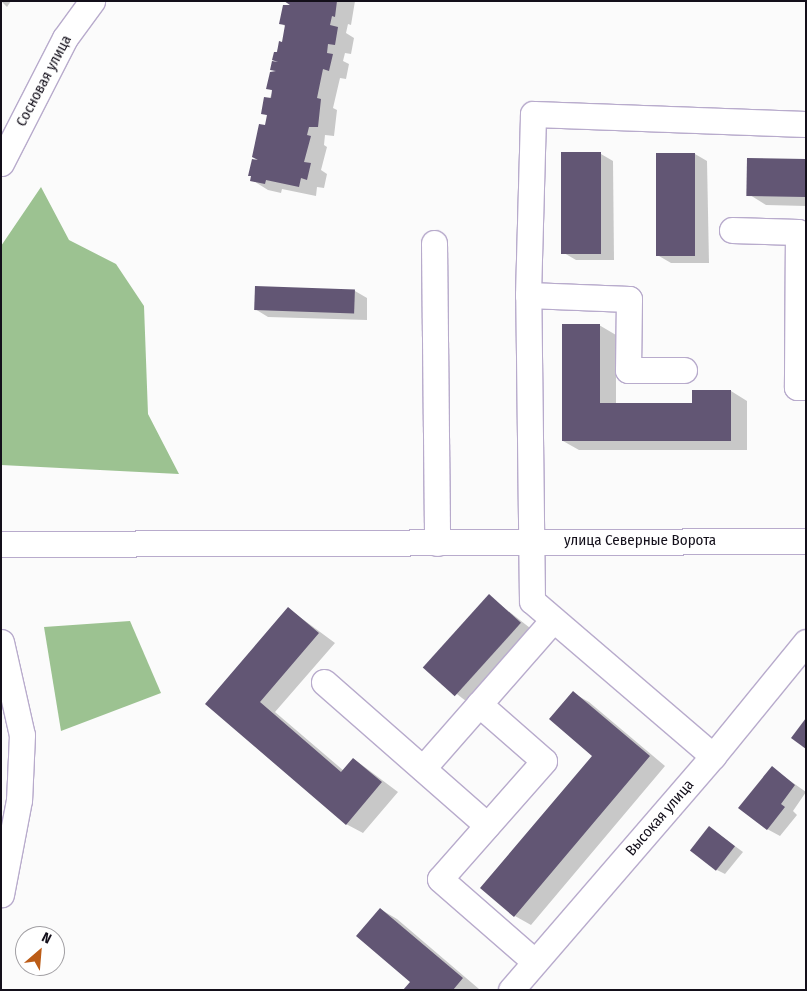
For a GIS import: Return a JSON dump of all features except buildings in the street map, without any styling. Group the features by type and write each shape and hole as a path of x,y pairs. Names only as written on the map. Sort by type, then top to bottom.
{"street":[{"name":"Сосновая улица","path":"5,150 65,38 92,1"},
{"path":"714,756 532,602 528,295 533,114 806,124"},
{"path":"732,230 798,232 797,387 806,387"},
{"path":"434,244 437,543"},
{"path":"528,295 629,298 628,370 684,370"},
{"name":"улица Северные Ворота","path":"1,544 474,543 531,540 806,541"},
{"path":"423,768 553,620"},
{"path":"1,642 22,735 19,800 1,894"},
{"name":"Высокая улица","path":"511,990 714,756 806,642"},
{"path":"324,682 488,825"},
{"path":"479,704 544,761 440,879 535,962"}],"green space":[{"path":"41,187 69,240 116,264 144,306 148,414 179,474 1,465 1,246"},
{"path":"130,621 161,693 61,731 44,627"}]}
